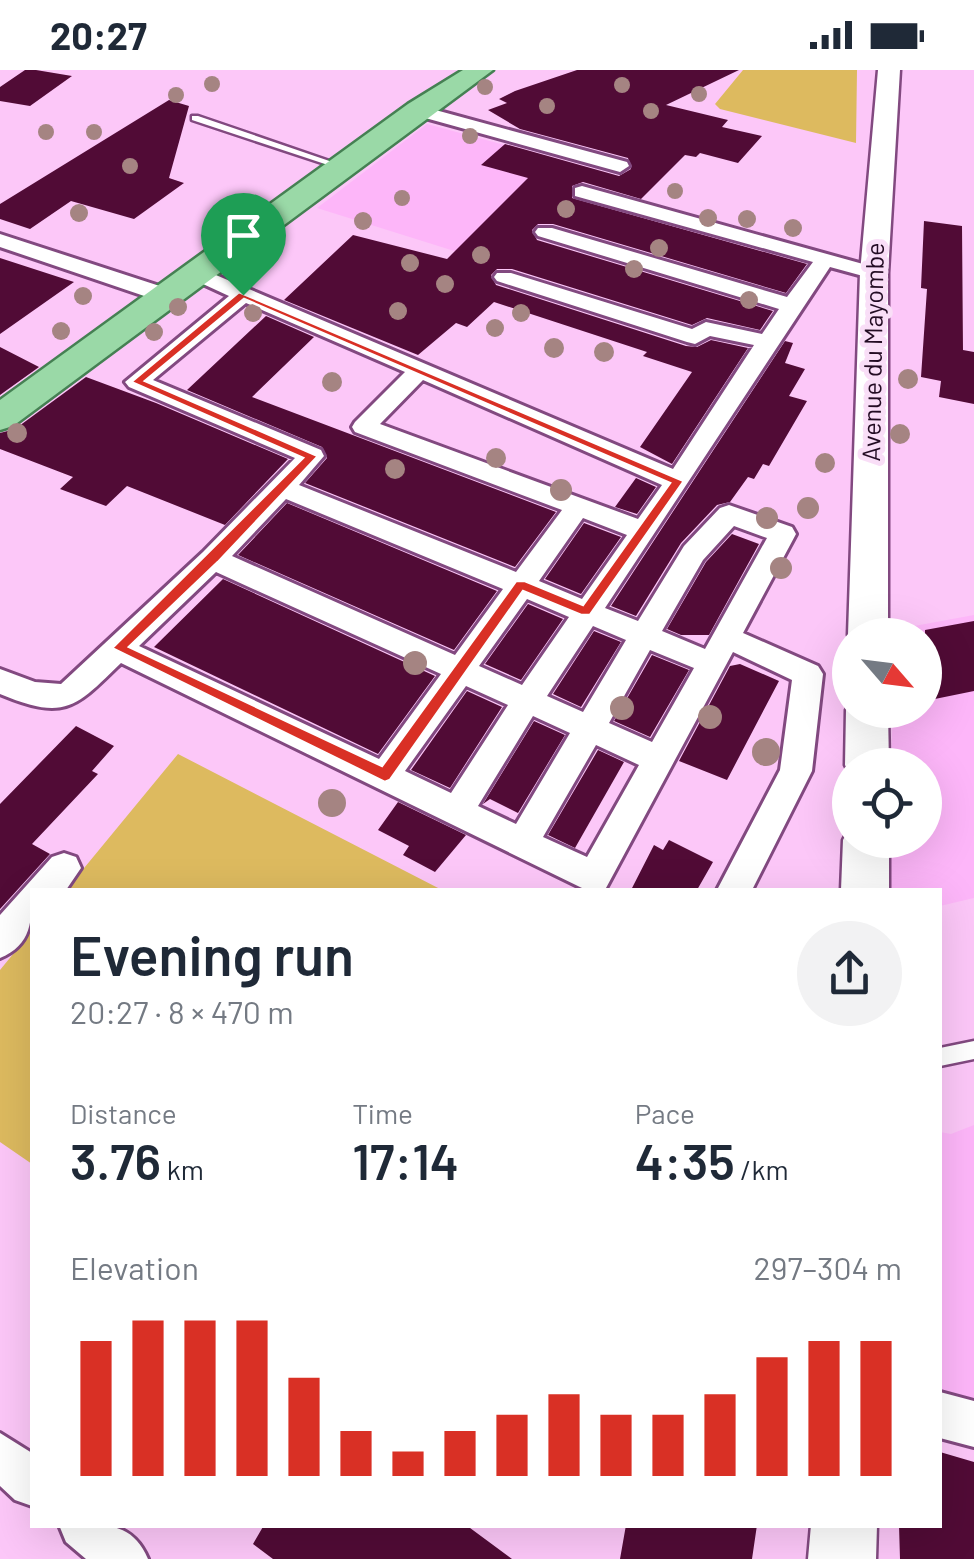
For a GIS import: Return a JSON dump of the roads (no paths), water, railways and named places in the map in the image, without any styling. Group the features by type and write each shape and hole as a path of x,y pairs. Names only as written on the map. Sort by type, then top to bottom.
{"main road":[{"path":"0,418 417,110 480,70"}],"street":[{"name":"Avenue du Mayombe","path":"868,618 874,273 889,70"},
{"path":"417,110 620,166"},
{"path":"582,192 874,273"},
{"path":"545,232 790,306"},
{"path":"0,240 167,296"},
{"path":"458,809 524,700 678,481 766,340 825,260"},
{"path":"198,274 678,481"},
{"path":"504,277 695,338 706,329 766,340"},
{"path":"0,681 58,698 85,682 214,559 312,456 137,382 243,295"},
{"path":"420,370 364,428 641,530"},
{"path":"283,488 644,637 720,651 808,674 796,771 735,888"},
{"path":"385,775 579,505"},
{"path":"119,648 607,884 660,760 782,534 729,514 694,553 522,841"},
{"path":"214,559 660,760"},
{"path":"865,888 866,858"},
{"path":"0,941 30,906"},
{"path":"942,1416 974,1424"},
{"path":"0,1456 30,1481"},
{"path":"87,1528 124,1559"},
{"path":"842,1559 844,1528"}],"lane":[{"path":"195,118 340,166"},
{"path":"942,1058 974,1050"}]}
